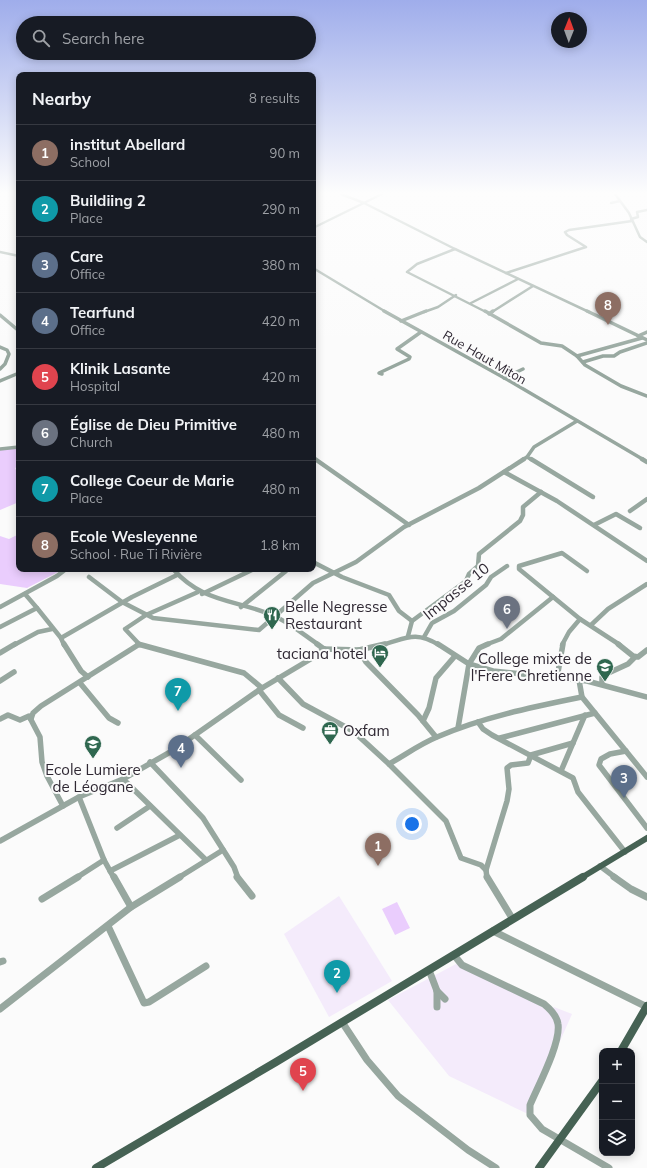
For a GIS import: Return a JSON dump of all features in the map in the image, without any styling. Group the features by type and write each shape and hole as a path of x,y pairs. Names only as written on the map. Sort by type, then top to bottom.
{"main road":[{"path":"96,1168 429,970 492,930 647,838"},
{"path":"623,1048 647,1007"},
{"path":"539,1168 599,1084"}],"street":[{"path":"647,340 455,249 429,258 414,266 407,272 456,295 541,343 560,345 577,356 583,362 621,386 647,396"},
{"path":"506,273 581,249"},
{"path":"0,252 16,255"},
{"name":"Rue Haut Miton","path":"316,270 401,321 504,378 576,421 646,460"},
{"path":"471,303 518,279"},
{"path":"489,314 533,286"},
{"path":"401,321 438,307 456,295"},
{"path":"0,315 16,328"},
{"path":"382,374 379,373 409,360 410,357 397,349 421,332"},
{"path":"577,356 640,337 647,332"},
{"path":"583,362 603,356 614,356 620,352 647,343"},
{"path":"0,348 7,350 9,354 5,364 0,369"},
{"path":"504,378 523,369"},
{"path":"1,379 16,373"},
{"path":"89,576 122,602 153,618 259,630 272,616 313,583 356,562 408,525 479,488 493,477 504,472 527,457 534,447 576,421"},
{"path":"0,449 16,447"},
{"path":"527,457 593,497"},
{"path":"316,460 408,525"},
{"path":"504,472 542,492 647,561"},
{"path":"408,636 412,621 466,582 469,574 478,566 479,554 520,521 524,515 523,507 542,492"},
{"path":"630,510 647,499"},
{"path":"594,525 616,514 640,528"},
{"path":"587,571 562,553 519,566 519,569 580,619 591,625 635,657"},
{"path":"316,563 334,572 342,578 389,595 399,611 412,621"},
{"name":"Impasse 10","path":"424,638 432,623 454,611 486,585 491,577 507,566"},
{"path":"0,607 61,572"},
{"path":"175,572 200,593 272,616 324,649 359,650 383,645 408,636 424,638 444,647 454,656 469,664 493,671 579,680 602,684 647,697"},
{"path":"247,572 146,615 125,629 138,645 244,673 261,689 280,715 303,728"},
{"path":"241,607 286,572"},
{"path":"61,638 122,602 177,575"},
{"path":"591,625 608,609 647,584"},
{"path":"24,594 61,638 66,649 81,671 88,677"},
{"path":"458,728 469,664 480,648 501,639 553,597"},
{"path":"0,627 37,608"},
{"path":"557,678 557,662 566,634 580,619"},
{"path":"0,653 38,632 52,629"},
{"path":"31,719 33,713 41,706 80,683 138,645"},
{"path":"0,841 79,797 122,779 195,736 261,689 314,657 324,649"},
{"path":"359,650 366,662 423,721 436,737"},
{"path":"602,684 602,677 604,675 628,664 635,657 640,656 647,650"},
{"path":"423,721 429,708 436,678 454,656"},
{"path":"0,681 14,672"},
{"path":"278,678 303,704 353,731 389,764 446,821 460,858 482,865 486,870"},
{"path":"579,680 582,697 647,777"},
{"path":"80,683 109,718 118,723"},
{"path":"389,764 436,737 458,728 524,709 582,697"},
{"path":"500,738 595,712"},
{"path":"0,719 8,715 20,720 29,716 40,737 42,762 47,776 63,806"},
{"path":"562,771 585,715"},
{"path":"478,722 483,729 573,778 578,792 624,852"},
{"path":"195,736 241,780"},
{"path":"531,755 573,743"},
{"path":"626,751 601,759 599,765 647,828"},
{"path":"512,918 487,879 486,870 507,801 509,789 507,768 511,765 528,763 531,755"},
{"path":"150,762 199,814 234,867 236,875 252,896"},
{"path":"122,779 206,860"},
{"path":"79,797 104,860 131,908"},
{"path":"117,828 150,806"},
{"path":"110,871 180,835"},
{"path":"0,1009 131,908 223,850"},
{"path":"42,899 104,860"},
{"path":"600,866 631,889 647,897"},
{"path":"108,926 144,1003 150,1002 206,966"},
{"path":"492,930 647,1007"},
{"path":"454,955 462,965 544,1004 551,1010 558,1024 558,1037 530,1105 530,1115 542,1129 609,1168"},
{"path":"429,970 437,991 437,1007"},
{"path":"437,991 445,999"},
{"path":"342,1022 367,1060 398,1096 468,1150 496,1168"}],"shaded area":[{"path":"16,448 16,503 0,510 0,450"},
{"path":"0,536 9,539 16,536 16,572 58,572 27,588 0,584"},
{"path":"339,896 392,981 329,1017 284,934"},
{"path":"397,902 410,928 395,935 382,909"},
{"path":"456,964 507,988 549,1011 554,1007 572,1014 528,1114 449,1076 388,1000"}],"place":[{"name":"Ecole Wesleyenne","path":"608,325"},
{"name":"Église de Dieu Primitive","path":"507,629"},
{"name":"Belle Negresse Restaurant","path":"272,630"},
{"name":"taciana hotel","path":"380,668"},
{"name":"College mixte de l'Frere Chretienne","path":"605,682"},
{"name":"College Coeur de Marie","path":"178,711"},
{"name":"Oxfam","path":"330,745"},
{"name":"Ecole Lumiere de Léogane","path":"93,759"},
{"name":"Tearfund","path":"181,768"},
{"name":"Care","path":"624,798"},
{"name":"institut Abellard","path":"378,866"},
{"name":"Buildiing 2","path":"337,993"},
{"name":"Klinik Lasante","path":"303,1091"}]}
